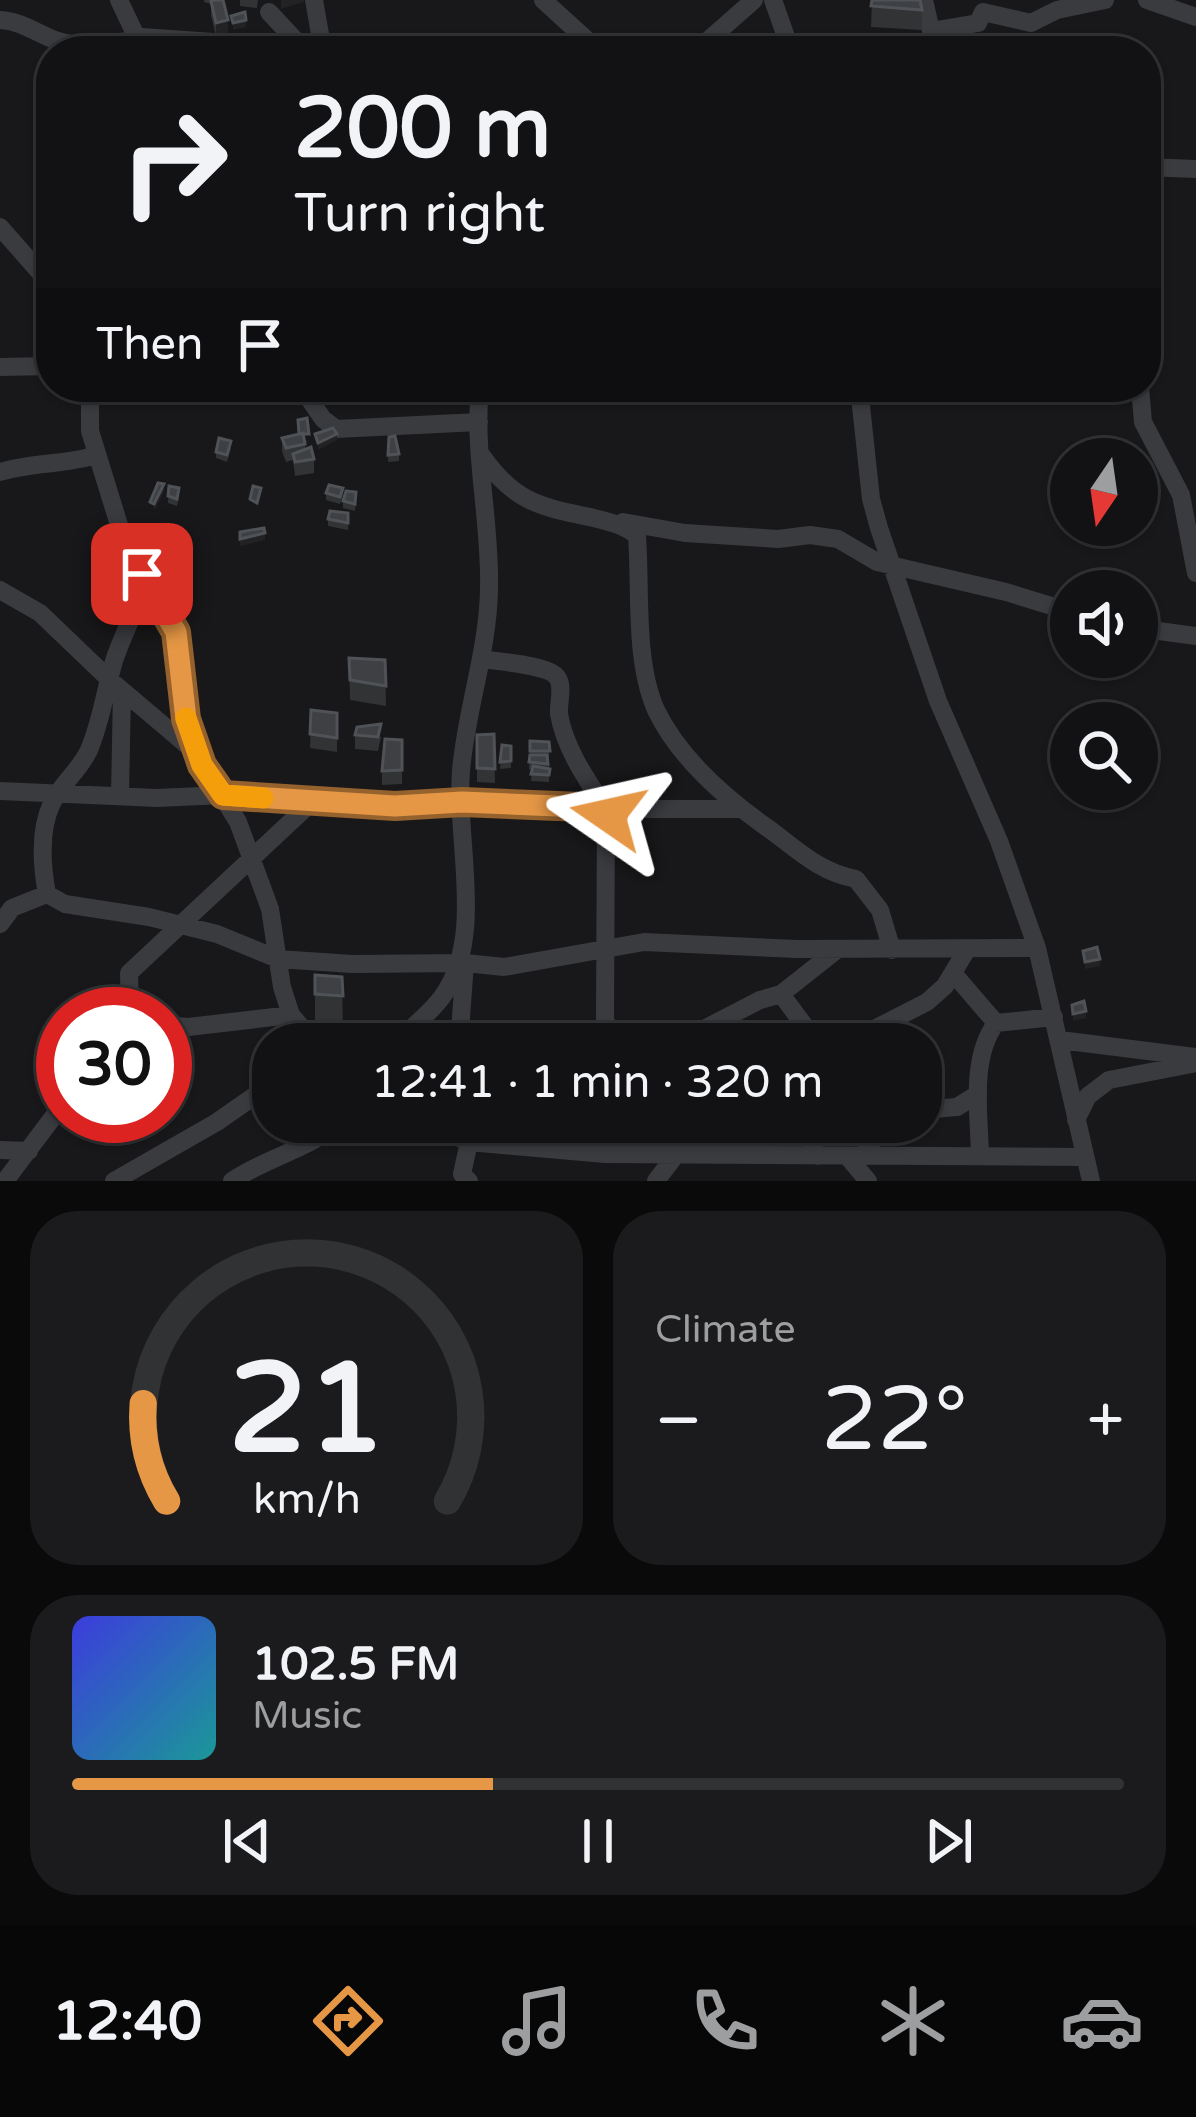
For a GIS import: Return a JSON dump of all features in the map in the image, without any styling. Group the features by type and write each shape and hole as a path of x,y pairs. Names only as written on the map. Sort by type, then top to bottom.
{"street":[{"path":"119,0 134,36"},
{"path":"314,0 318,36"},
{"path":"543,0 583,36"},
{"path":"713,36 754,0"},
{"path":"773,0 786,36"},
{"path":"924,0 936,36"},
{"path":"931,31 974,25 983,12 1031,23 1057,10 1105,0"},
{"path":"1148,0 1196,17"},
{"path":"269,6 292,36"},
{"path":"269,6 270,36"},
{"path":"0,20 52,36"},
{"path":"1161,167 1196,169"},
{"path":"0,227 36,268"},
{"path":"0,367 36,366"},
{"path":"88,402 97,454 124,541 176,632 182,700 199,755 238,822 270,909 291,1015 298,1023"},
{"path":"311,402 336,429 479,422"},
{"path":"460,1023 464,917 461,770 483,659 490,582 480,402"},
{"path":"861,402 871,499 938,701 999,842 1037,948 1091,1181"},
{"path":"1142,402 1144,422 1181,495 1196,573"},
{"path":"0,472 34,464 55,466 97,454"},
{"path":"482,456 512,493 533,504 685,533 838,539 867,558 1050,606"},
{"path":"612,522 637,536 640,622 655,707 692,760 740,809 808,861 835,875 856,879 880,910 892,950"},
{"path":"120,796 115,658 140,599 142,574"},
{"path":"0,590 40,613 116,686 199,755"},
{"path":"1158,631 1196,636"},
{"path":"483,659 556,675 568,745 606,808 606,1023"},
{"path":"47,895 45,827 59,794 87,754 116,686"},
{"path":"0,791 223,795 395,806 462,802 740,809"},
{"path":"129,987 129,973 313,801"},
{"path":"4,910 47,895 65,904 182,925 278,959 504,967 644,942 892,950 1037,948"},
{"path":"717,1023 781,994 838,949"},
{"path":"886,1023 927,1002 945,986 966,951"},
{"path":"417,1023 443,996 461,963"},
{"path":"952,973 996,1023"},
{"path":"781,994 802,1023"},
{"path":"192,1026 291,1015"},
{"path":"980,1155 978,1094 985,1038 996,1023 1054,1017"},
{"path":"1060,1040 1196,1060"},
{"path":"1076,1120 1088,1096 1109,1080 1196,1060"},
{"path":"942,1108 957,1107 978,1094"},
{"path":"114,1181 252,1098"},
{"path":"5,1181 36,1141"},
{"path":"232,1181 259,1162 311,1143"},
{"path":"460,1143 462,1174 469,1181"},
{"path":"522,1143 585,1153 674,1156 1084,1157"},
{"path":"656,1181 674,1156 676,1143"},
{"path":"811,1143 818,1156"},
{"path":"855,1155 866,1143"},
{"path":"0,1150 29,1151"},
{"path":"855,1155 868,1181"}],"building":[{"path":"223,0 228,20 216,23 211,1"},
{"path":"872,0 920,0 922,10 871,6"},
{"path":"245,12 246,20 233,23 231,16"},
{"path":"307,418 309,434 299,434 298,420"},
{"path":"333,428 337,434 318,443 315,434"},
{"path":"303,433 305,444 286,448 282,438"},
{"path":"395,436 399,454 388,455 389,437"},
{"path":"219,438 231,441 227,455 216,452"},
{"path":"311,447 314,459 295,462 293,454"},
{"path":"158,483 164,484 154,504 150,502"},
{"path":"329,485 343,488 340,497 326,493"},
{"path":"169,486 179,488 177,499 168,496"},
{"path":"253,486 261,488 257,503 250,499"},
{"path":"346,491 356,492 355,504 343,501"},
{"path":"330,511 348,513 348,523 328,519"},
{"path":"264,528 265,533 240,539 240,532"},
{"path":"349,658 385,660 386,686 350,680"},
{"path":"311,710 337,713 337,738 310,734"},
{"path":"381,724 378,737 355,735 357,727"},
{"path":"494,734 495,769 477,768 477,735"},
{"path":"385,739 402,740 402,770 382,771"},
{"path":"530,741 549,742 550,751 530,751"},
{"path":"502,745 511,746 511,761 500,762"},
{"path":"530,755 547,755 548,764 529,762"},
{"path":"533,766 550,769 549,775 531,774"},
{"path":"1097,947 1100,959 1085,962 1083,951"},
{"path":"315,975 342,977 343,996 315,994"},
{"path":"1084,1001 1086,1011 1073,1014 1072,1005"}],"slow traffic":[{"path":"186,718 202,765 223,795 263,798"}],"route":[{"path":"142,574 176,632 186,719 202,765 223,795 395,806 557,804 606,808 608,815"}]}
